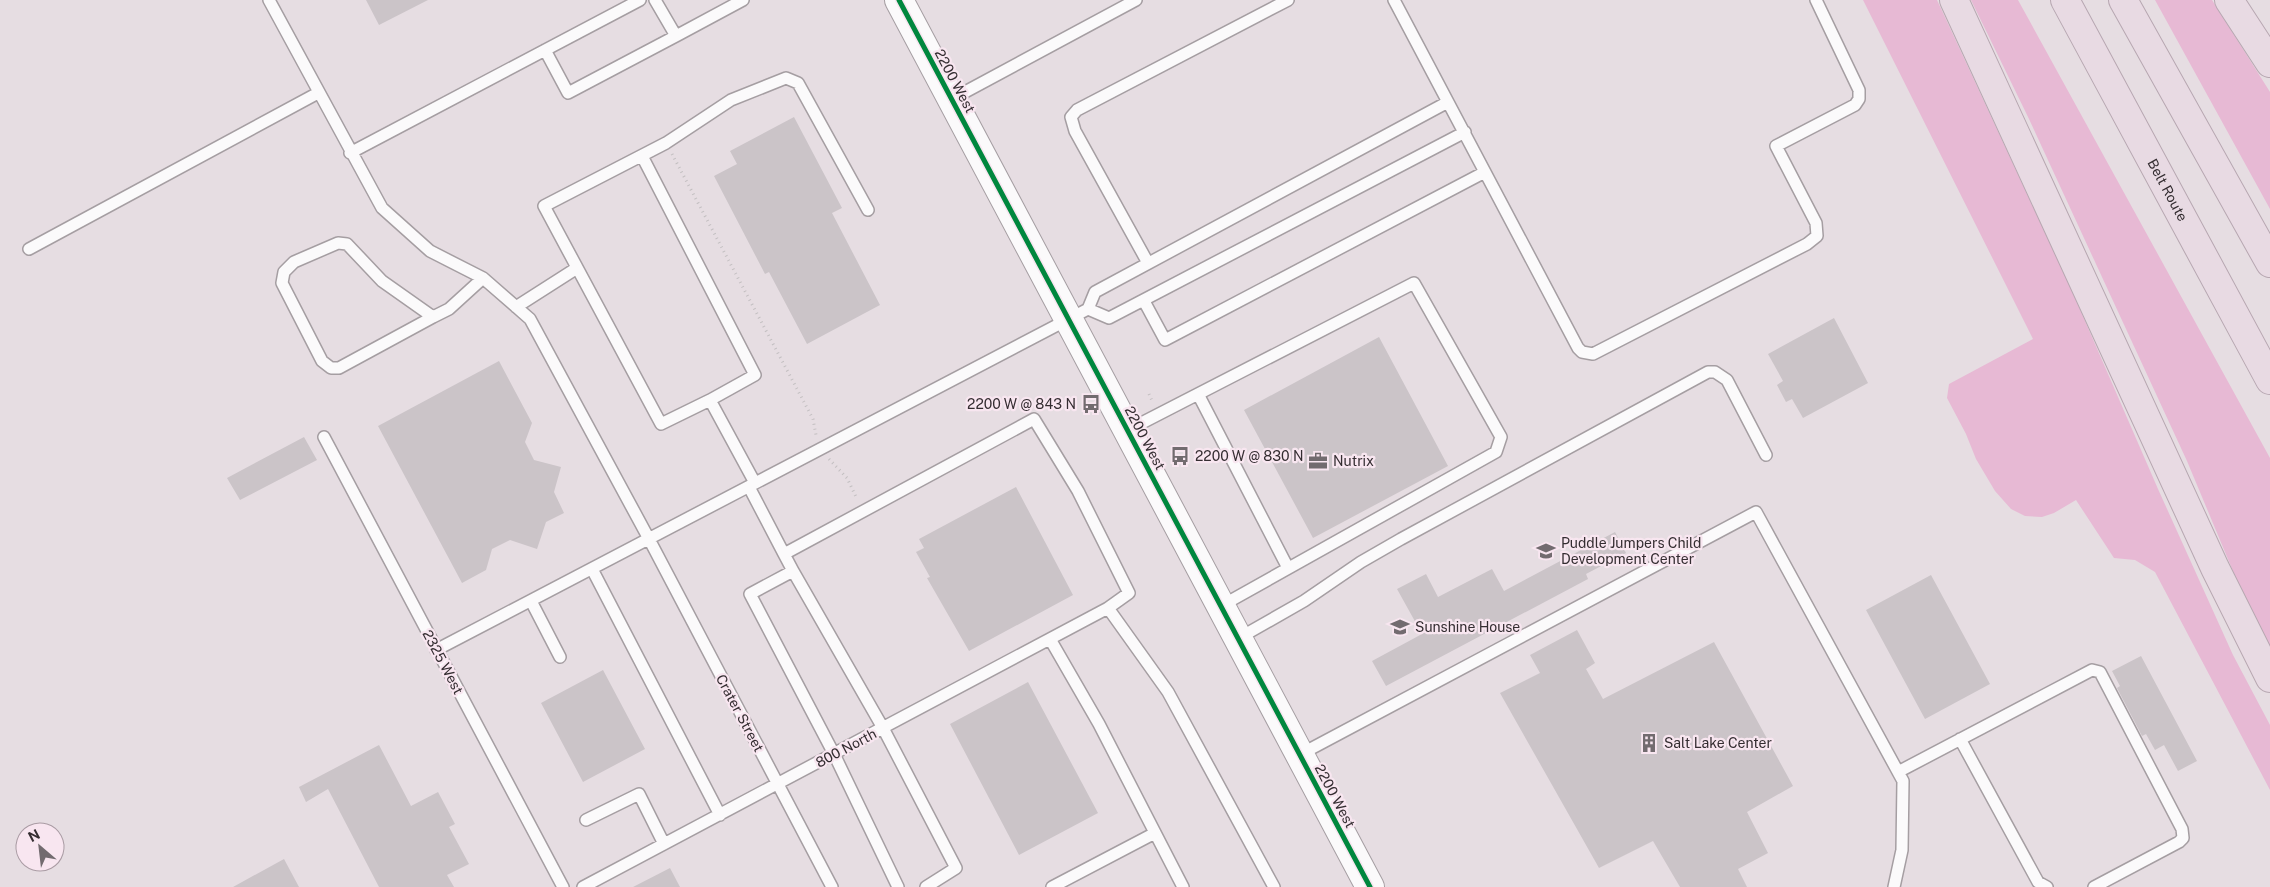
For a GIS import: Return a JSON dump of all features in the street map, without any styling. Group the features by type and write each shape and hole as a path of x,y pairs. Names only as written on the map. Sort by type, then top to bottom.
{"highway":[{"path":"1954,0 2215,568 2270,678"},
{"name":"Belt Route","path":"2065,0 2270,380"},
{"path":"2123,0 2270,263"},
{"path":"2229,0 2270,62"}],"street":[{"name":"2200 West","path":"899,0 952,99 1078,313 1128,430 1370,887"}],"lane":[{"name":"Crater Street","path":"269,0 350,153 382,208 430,251 483,278 530,319 649,539 832,887"},
{"path":"350,153 640,0"},
{"path":"655,0 676,36"},
{"path":"545,50 568,93 743,0"},
{"path":"952,99 1136,0"},
{"path":"1148,263 1075,131 1071,117 1077,110 1288,0"},
{"path":"1394,0 1578,348 1582,352 1593,354 1807,244 1817,236 1816,223 1776,146 1855,105 1859,99 1859,90 1816,0"},
{"path":"642,156 755,375 661,424 544,206 682,134 731,100 786,78 798,83 868,210"},
{"path":"28,249 318,93"},
{"path":"436,650 1078,313 1095,292 1448,102"},
{"path":"1078,313 1109,318 1465,132"},
{"path":"1144,301 1165,340 1486,172"},
{"path":"434,318 382,281 347,244 338,243 294,262 284,272 282,283 322,361 331,368 339,368 434,318 449,309 483,278"},
{"path":"516,307 578,268"},
{"path":"1128,430 1414,283 1501,437 1496,452 1221,606"},
{"path":"1239,638 1304,601 1361,562 1401,539 1708,372 1716,372 1727,380 1766,455"},
{"path":"1198,394 1288,568"},
{"path":"710,400 784,554 883,728 956,868 926,887"},
{"name":"800 North","path":"583,887 1108,608 1129,593 1078,491 1034,419 864,512"},
{"name":"2325 West","path":"324,437 563,887"},
{"path":"784,554 864,512"},
{"path":"1301,754 1756,512 1902,781 1902,850 1894,887"},
{"path":"592,569 720,815"},
{"path":"793,571 750,594 834,754 898,887"},
{"path":"531,601 560,657"},
{"path":"1108,608 1168,692 1274,887"},
{"path":"1050,639 1099,724 1183,887"},
{"path":"1898,772 2092,670 2100,672 2182,829 2183,838 2172,846 2094,887"},
{"path":"1960,740 2038,882 2047,887"},
{"path":"586,820 639,794 664,844"},
{"path":"1052,887 1155,833"}],"path":[{"path":"672,154 813,419 820,449 847,478 864,512"}],"shaded area":[{"path":"1863,0 1937,0 2072,291 2233,655 2270,725 2270,790 2155,572 2135,560 2114,558 2076,500 2054,513 2042,517 2025,516 2011,509 1995,491 1976,459 1966,434 1947,398 1949,384 2033,339"},
{"path":"1971,0 2018,0 2270,458 2270,650 2240,588 2187,461 2029,119"},
{"path":"2155,0 2212,0 2270,92 2270,209"}],"building":[{"path":"366,0 428,0 379,25"},
{"path":"794,117 842,208 832,213 880,305 807,344 769,272 765,274 714,176 737,164 730,151"},
{"path":"1834,318 1868,383 1803,418 1792,399 1786,402 1777,385 1783,381 1768,354"},
{"path":"1379,337 1448,466 1313,538 1244,410"},
{"path":"499,361 532,423 525,442 534,460 561,467 554,492 564,513 546,522 537,549 510,540 492,549 486,570 462,583 378,426"},
{"path":"304,437 317,460 240,500 227,478"},
{"path":"1016,487 1073,595 969,651 927,578 930,577 916,552 924,548 919,539"},
{"path":"1615,532 1626,553 1586,574 1588,579 1386,686 1372,661 1422,634 1397,589 1426,574 1438,597 1492,569 1504,591"},
{"path":"1931,575 1990,684 1925,719 1866,610"},
{"name":"Salt Lake Center","path":"1577,630 1595,663 1586,669 1603,699 1714,642 1793,786 1747,812 1768,853 1738,869 1747,887 1680,887 1653,841 1599,868 1500,693 1540,673 1530,655"},
{"path":"2141,656 2197,761 2178,771 2164,745 2155,750 2146,734 2142,736 2117,688 2120,686 2112,671"},
{"path":"603,670 645,749 583,782 541,703"},
{"path":"1028,682 1098,813 1019,855 950,724"},
{"path":"379,745 411,806 438,792 455,824 449,827 469,864 447,875 454,887 379,887 328,789 306,802 299,787"},
{"path":"284,859 299,887 233,887"},
{"path":"670,868 680,887 633,887"}],"cycle path":[{"path":"899,0 1370,887"}],"place":[{"name":"2200 W @ 843 N","path":"1091,404"},
{"name":"2200 W @ 830 N","path":"1180,456"},
{"name":"Nutrix","path":"1318,461"},
{"name":"Puddle Jumpers Child Development Center","path":"1546,551"},
{"name":"Sunshine House","path":"1400,627"},
{"name":"Salt Lake Center","path":"1649,743"}]}
